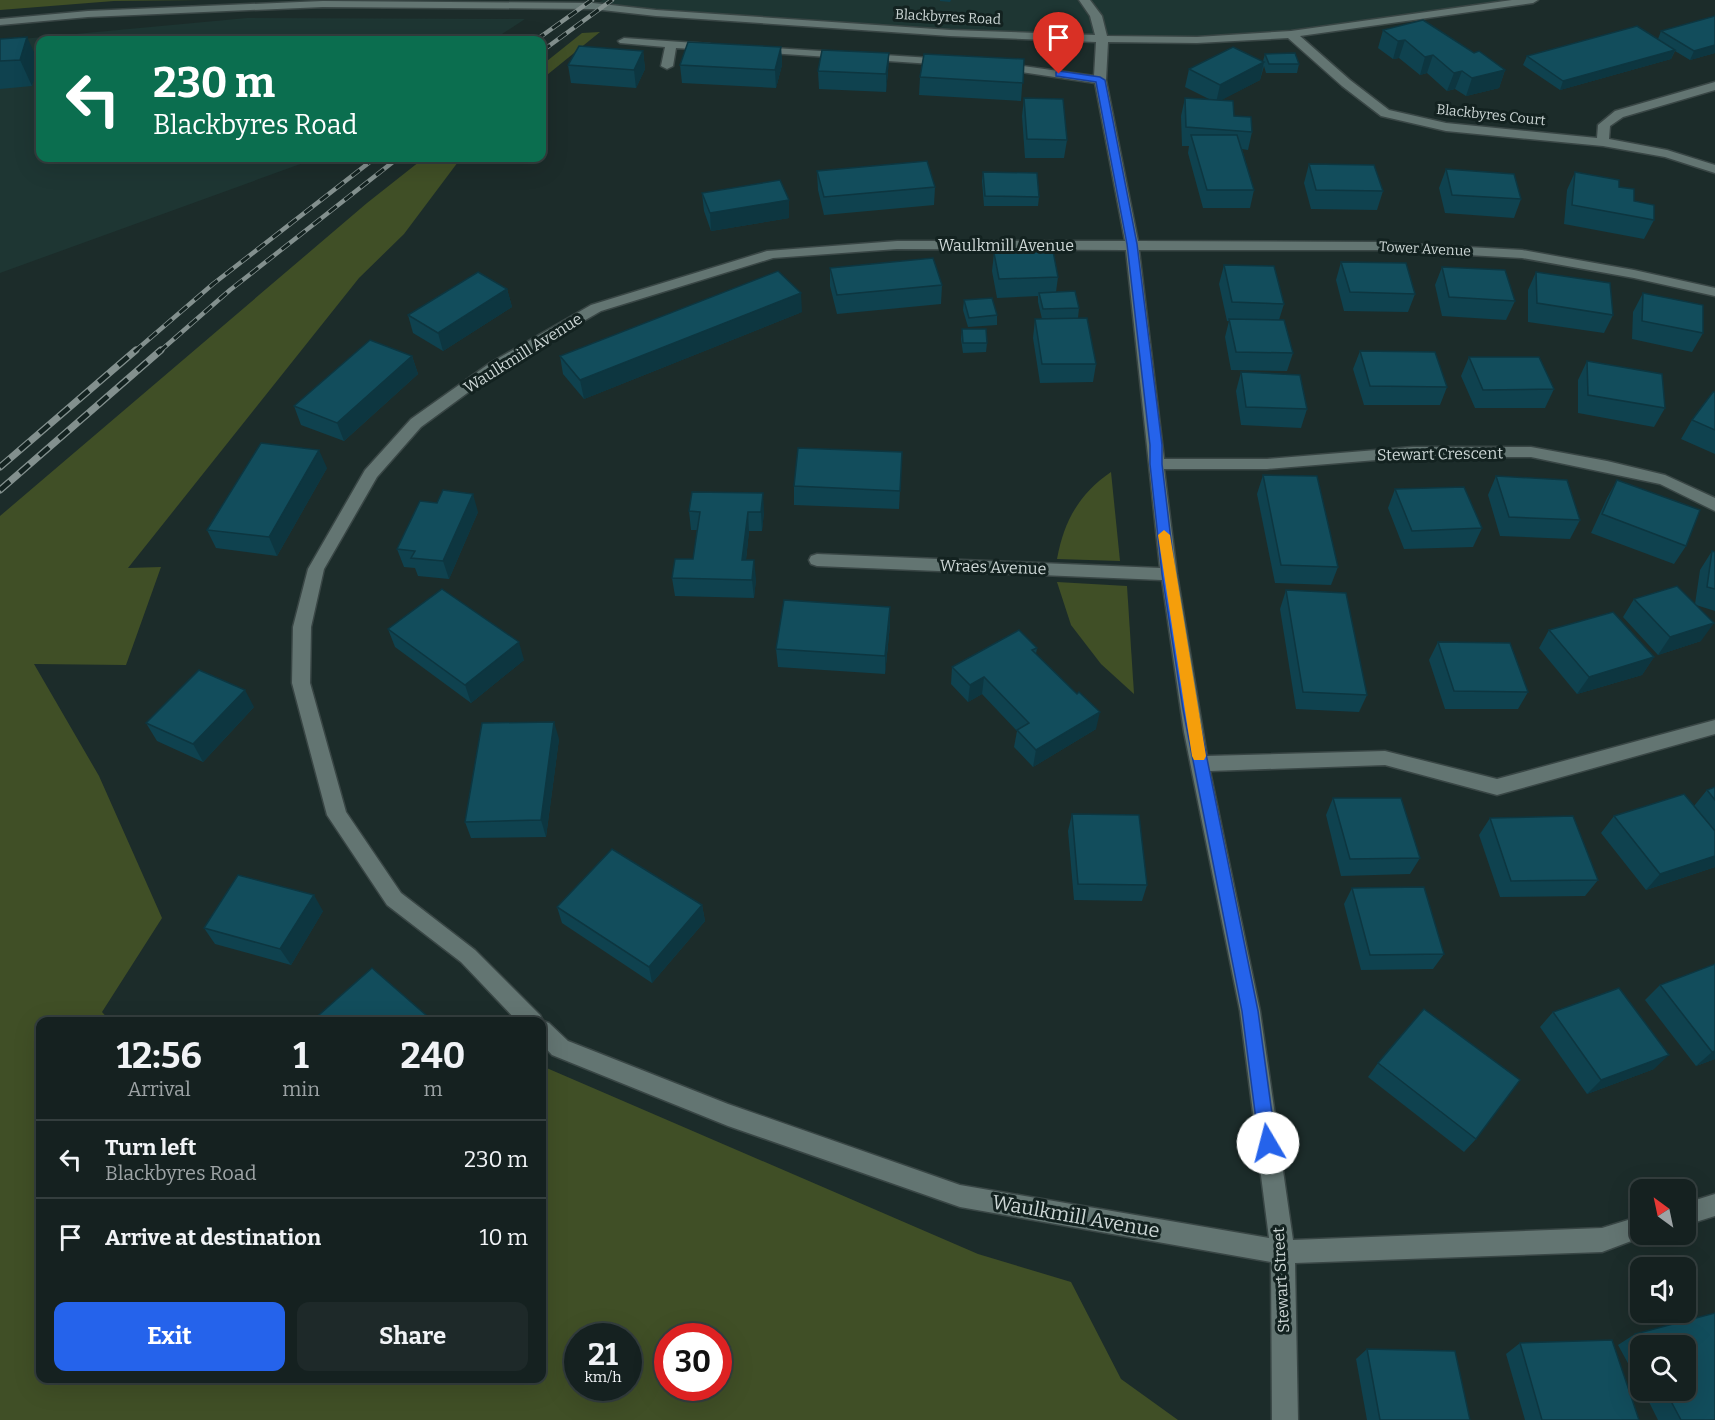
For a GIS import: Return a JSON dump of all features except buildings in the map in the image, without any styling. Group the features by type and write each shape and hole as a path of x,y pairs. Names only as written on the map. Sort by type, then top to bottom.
{"street":[{"path":"1084,0 1096,16 1102,39"},
{"path":"1444,0 1457,12"},
{"name":"Blackbyres Road","path":"0,22 88,14 312,5 593,6 668,14 938,32 1102,39 1197,40 1291,34 1533,0"},
{"name":"Blackbyres Court","path":"1291,34 1346,83 1385,113 1446,128 1603,142 1667,154 1715,168"},
{"name":"Stewart Street","path":"1102,39 1100,80 1132,244 1169,574 1201,764 1250,1011 1283,1252 1285,1420"},
{"path":"624,41 718,47"},
{"path":"667,66 671,44"},
{"path":"741,49 963,63"},
{"path":"987,64 1100,80"},
{"path":"1603,142 1605,125 1619,114 1715,86"},
{"path":"1697,91 1715,102"},
{"name":"Tower Avenue","path":"1132,244 1376,246 1522,254 1634,274 1715,292"},
{"name":"Waulkmill Avenue","path":"528,1017 468,956 394,899 337,815 301,683 302,627 316,569 371,474 416,423 495,366 596,308 772,254 897,245 1132,244"},
{"name":"Stewart Crescent","path":"1156,464 1267,464 1413,452 1531,452 1607,466 1665,480 1715,505"},
{"name":"Wraes Avenue","path":"817,560 1169,574"},
{"path":"1201,764 1385,758 1497,787 1715,727"},
{"name":"Waulkmill Avenue","path":"546,1034 560,1048 728,1115 960,1196 1283,1252 1602,1240 1630,1231"},
{"path":"1696,1211 1715,1205"}],"shaded area":[{"path":"603,0 1510,0 1417,18 1291,34 1197,40 950,33 593,6"},
{"path":"247,18 525,19 499,36 54,36"},
{"path":"36,38 36,162 306,162 0,273 0,41"}],"green space":[{"path":"0,0 200,0 114,1 0,10"},
{"path":"600,32 546,76 546,62 582,33"},
{"path":"419,162 458,162 404,234 359,278 128,568 161,567 126,665 34,664 99,776 162,918 102,1012 106,1017 36,1017 36,1383 546,1383 546,1068 978,1254 1071,1282 1121,1379 1178,1420 0,1420 0,516 367,203"},
{"path":"1111,472 1120,561 1057,559 1064,532 1075,510 1090,490"},
{"path":"1057,582 1127,586 1134,694 1101,664 1071,625"}],"railway":[{"path":"542,36 592,0"},
{"path":"546,48 612,0"},
{"path":"134,352 213,284 370,162"},
{"path":"159,352 230,290 393,162"},
{"path":"0,467 136,350"},
{"path":"0,490 161,350"}],"slow traffic":[{"path":"1164,535 1193,732 1199,756"}],"route":[{"path":"1059,74 1100,80 1132,244 1169,574 1193,732 1250,1011 1268,1143"}]}
